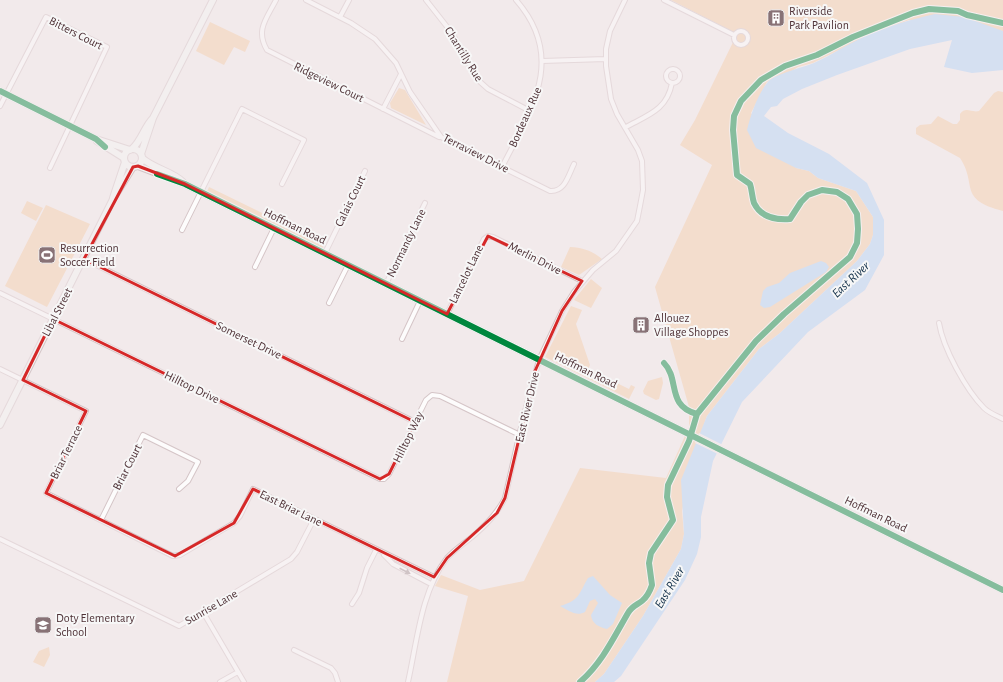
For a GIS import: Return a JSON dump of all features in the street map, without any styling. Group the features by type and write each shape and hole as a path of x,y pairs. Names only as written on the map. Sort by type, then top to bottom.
{"street":[{"path":"96,139 103,146 118,152 125,160 135,166 142,156 153,118 213,0"},
{"name":"Ridgeview Court","path":"276,0 262,31 263,43 267,50 441,137"},
{"name":"Terraview Drive","path":"306,0 340,17 375,39 396,63 420,108 441,137 550,191 556,192 562,188 574,164"},
{"path":"340,17 349,0"},
{"name":"Chantilly Rue","path":"426,0 452,33 478,80 488,89 530,111"},
{"name":"Bordeaux Rue","path":"502,167 530,111 540,85 542,61 541,50 534,25 527,12 516,0"},
{"name":"East River Drive","path":"408,682 431,584 434,577 451,553 484,526 497,513 506,498 539,360 562,311 582,282 593,270 616,251 637,221 643,190 642,161 638,150 617,114 611,99 606,60 606,49 610,31 625,0"},
{"path":"664,0 734,35"},
{"name":"Bitters Court","path":"6,94 46,17 107,47 70,126"},
{"path":"542,61 606,60"},
{"path":"383,109 401,74"},
{"path":"626,128 662,106 669,97 672,83"},
{"path":"0,91 96,139 131,150 137,150 142,156"},
{"path":"0,106 6,94"},
{"path":"182,230 242,109 304,140 282,184"},
{"path":"125,160 126,153 141,140 147,124 153,118"},
{"path":"50,168 70,126"},
{"name":"Hoffman Road","path":"142,156 152,166 176,176 184,184"},
{"name":"Libal Street","path":"113,199 125,160"},
{"name":"Hoffman Road","path":"135,166 184,184 201,192 1003,590"},
{"name":"Libal Street","path":"0,425 113,199 135,166"},
{"name":"Calais Court","path":"325,254 365,171"},
{"name":"Normandy Lane","path":"386,284 426,203"},
{"path":"255,267 274,228"},
{"name":"Merlin Drive","path":"488,236 493,236 582,282"},
{"name":"Lancelot Lane","path":"447,314 484,239 488,236"},
{"name":"Somerset Drive","path":"84,259 415,422"},
{"path":"329,303 348,265"},
{"name":"Hilltop Drive","path":"0,293 377,478 384,479"},
{"path":"402,339 420,301"},
{"path":"939,323 941,335 970,391 984,409 1003,419"},
{"path":"0,369 23,380"},
{"name":"Briar Terrace","path":"23,380 86,411 46,493"},
{"name":"Hilltop Way","path":"384,479 389,474 426,400 432,394 440,396 520,435"},
{"name":"Briar Court","path":"101,520 143,435 198,462 188,481 179,489"},
{"name":"East Briar Lane","path":"46,493 175,556 180,555 234,523 240,516 253,489 434,577"},
{"name":"Sunrise Lane","path":"0,539 175,625 182,624 292,559 314,519"},
{"path":"352,604 359,593 367,568 376,550"},
{"name":"East Briar Lane","path":"383,553 393,564 431,584"},
{"path":"203,612 244,682"},
{"path":"294,650 331,668 335,673 338,682"},
{"path":"220,682 238,672"}],"highlighted area":[{"path":"138,166 185,184 447,314 488,236 582,281 562,311 535,371 505,498 497,513 447,558 434,577 253,489 234,523 175,556 46,493 86,411 23,380 53,319 380,479 389,474 415,422 84,259 133,167"}],"shaded area":[{"path":"671,0 1003,0 1003,31 909,20 869,35 813,63 798,67 789,73 775,77 767,82 751,113 796,168 809,171 818,178 856,191 873,217 873,235 870,244 857,261 780,333 759,349 707,416 696,446 682,511 684,534 681,549 643,616 604,674 595,682 447,682 468,596 435,586 441,575 480,590 524,581 580,468 666,478 689,427 689,407 655,287 712,165 680,145 695,120 737,34"},
{"path":"210,22 250,41 245,52 234,47 224,65 196,51"},
{"path":"399,88 405,90 426,125 391,108 390,103"},
{"path":"998,91 1003,92 1003,211 979,201 974,196 968,176 960,158 916,134 916,128 920,125 931,124 938,116 953,124 957,124 960,120 960,114 964,110 979,111 994,93"},
{"path":"209,187 325,244 322,248 207,192"},
{"path":"27,201 43,208 36,221 21,213"},
{"name":"Resurrection Soccer Field","path":"46,205 90,224 47,307 5,286"},
{"path":"570,247 587,250 602,259 579,275 561,267"},
{"path":"591,279 602,288 591,308 574,300"},
{"path":"571,306 582,310 576,324 590,365 588,369 629,389 631,385 635,387 629,399 545,357"},
{"path":"662,377 663,383 659,399 656,400 644,394 643,391 648,381"},
{"path":"49,647 50,655 44,667 33,662 39,651"}],"water":[{"name":"East River","path":"935,14 964,17 1003,31 1003,70 972,73 944,67 952,40 910,49 802,89 783,99 777,106 771,107 764,116 788,133 829,154 867,183 884,220 884,255 865,290 808,332 742,402 713,461 701,517 701,537 697,554 685,580 621,676 614,682 595,682 604,674 643,616 681,549 684,534 681,480 707,416 759,349 780,333 857,261 870,244 873,235 873,217 856,191 818,178 809,171 796,168 756,148 747,130 757,99 767,83 775,77 814,63 861,38 876,32 901,23"},
{"path":"821,261 826,263 829,267 826,272 770,307 764,308 760,305 763,291 767,287 779,283 790,273"},
{"path":"593,576 610,595 622,603 613,624 607,629 596,625 593,621 591,615 598,603 595,599 590,601 585,612 578,614 560,606 575,599 588,578"}],"pier":[{"path":"699,433 723,445 718,454 695,443"}],"cycle path":[{"path":"580,682 595,667 630,611 647,596 652,585 649,563 651,553 673,520 667,497 668,485 689,441 697,414 756,341 784,314 850,257 857,243 857,214 848,199 837,192 822,190 808,195 801,202 790,219 769,217 757,208 754,203 750,184 737,175 733,130 734,116 741,101 761,80 785,66 817,55 853,37 913,13 929,9 958,11 967,15 1003,23"},
{"path":"0,91 96,139 105,147"},
{"path":"157,174 185,184 1003,590"},
{"path":"664,363 669,369 672,377 677,399 687,410 697,414"}],"place":[{"name":"Riverside Park Pavilion","path":"776,18"},
{"name":"Resurrection Soccer Field","path":"47,255"},
{"name":"Allouez Village Shoppes","path":"641,325"},
{"name":"Doty Elementary School","path":"43,625"}]}
